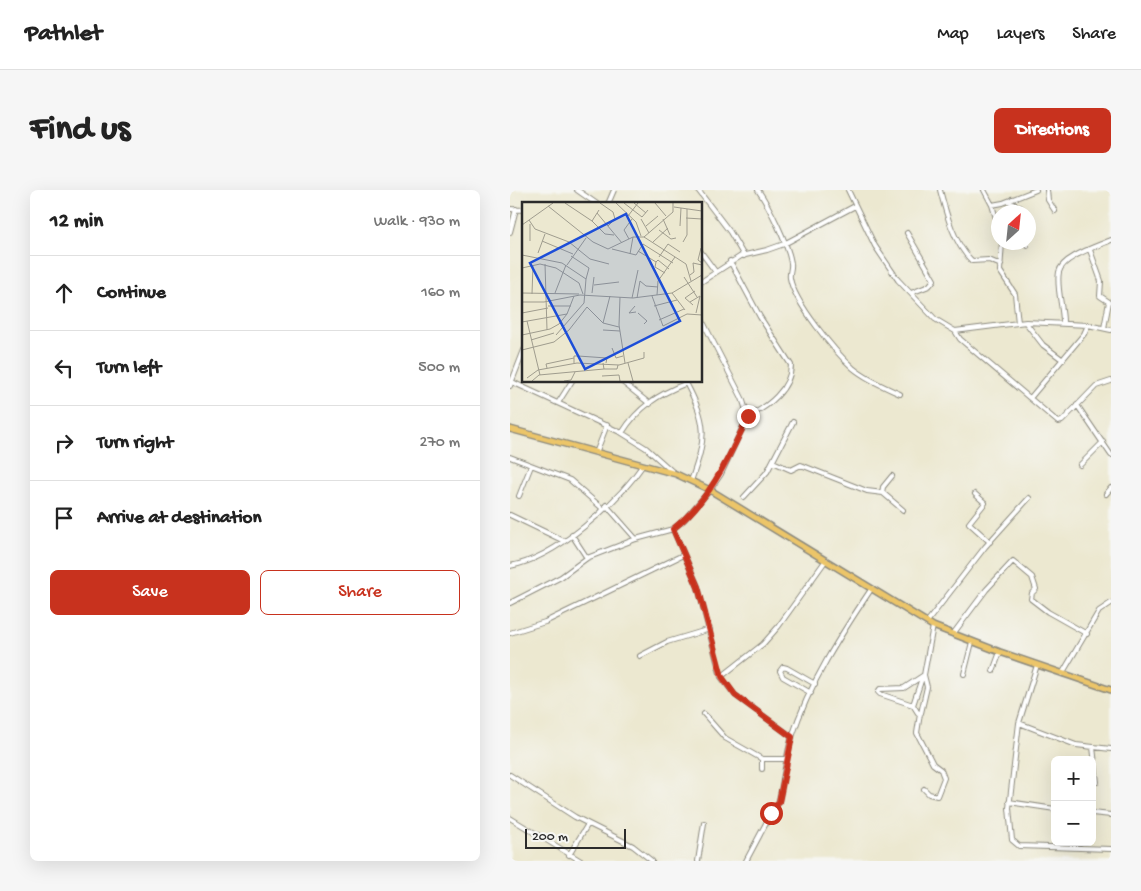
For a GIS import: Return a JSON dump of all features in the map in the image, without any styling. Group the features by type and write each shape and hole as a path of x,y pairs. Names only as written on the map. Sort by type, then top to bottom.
{"main road":[{"path":"510,429 676,474 710,490 827,559 933,626 972,642 1111,690"}],"street":[{"path":"576,190 594,202"},
{"path":"609,202 614,190"},
{"path":"698,190 730,232 744,256"},
{"path":"758,190 770,209 791,260 790,278 796,292 832,346 856,370 900,394"},
{"path":"848,190 885,262 911,293 935,319 955,331 960,339 1060,422 1096,386 1111,381"},
{"path":"940,190 956,237 968,257 972,261 989,260 1001,264"},
{"path":"984,190 992,205 1003,203 1036,190"},
{"path":"1047,190 1048,200 1055,211"},
{"path":"1012,199 1010,202 1016,205"},
{"path":"702,281 730,261 784,244 855,206"},
{"path":"510,209 522,210"},
{"path":"510,232 516,209"},
{"path":"907,233 934,280 929,286 911,293"},
{"path":"1063,322 1059,273 1061,265 1111,240"},
{"path":"1002,250 1001,274 1015,294 1018,323"},
{"path":"1090,250 1101,281 1102,298 1109,302 1104,328"},
{"path":"702,253 715,271"},
{"path":"510,603 561,576 587,558 636,539 673,529 694,511 710,490 723,469 748,416 775,399 791,368 730,261"},
{"path":"702,320 742,398 748,416"},
{"path":"955,331 1026,322 1063,322 1111,330"},
{"path":"1026,322 1043,345 1063,360"},
{"path":"1031,397 1084,334 1088,325"},
{"path":"522,355 510,383 622,433 646,448 676,474"},
{"path":"558,403 571,382"},
{"path":"622,382 650,404"},
{"path":"622,433 633,416 650,404 659,394 686,382 702,417 704,435 702,448 691,481"},
{"path":"1077,405 1104,442 1111,455"},
{"path":"744,497 756,486 773,462 793,422"},
{"path":"596,453 607,425"},
{"path":"1080,465 1104,442"},
{"path":"510,457 570,480 604,506 636,539"},
{"path":"773,462 792,470 801,465 867,491 882,493 903,510"},
{"path":"510,566 531,560 572,535 604,506 643,465"},
{"path":"519,496 531,466"},
{"path":"882,493 883,487 892,476"},
{"path":"1106,494 1111,488"},
{"path":"975,494 986,503 969,523 990,542"},
{"path":"927,622 990,542 1029,498"},
{"path":"510,515 564,541"},
{"path":"673,529 698,587 722,677 735,695 792,737"},
{"path":"572,535 587,558"},
{"path":"510,633 545,622 683,555"},
{"path":"722,677 768,638 827,559"},
{"path":"953,634 986,590 1013,561 1035,581 1036,588 1032,592 1031,599 1048,612 1087,634"},
{"path":"746,861 778,804 792,737 815,684 847,625 872,588"},
{"path":"1062,674 1100,611 1111,604"},
{"path":"913,705 923,676 933,626"},
{"path":"640,656 667,642 710,629"},
{"path":"964,674 972,642"},
{"path":"993,671 1000,652"},
{"path":"1037,665 1019,723 1009,802 1011,836 1014,843 1019,846 1111,849"},
{"path":"811,694 783,678 780,672 783,667 787,668 815,684"},
{"path":"920,714 913,705 878,692 880,689 904,688 923,676"},
{"path":"923,676 928,686 917,733 933,764 941,770 944,778 937,796 929,794 924,789"},
{"path":"704,714 725,738 762,759 787,759"},
{"path":"1019,723 1076,745 1111,749"},
{"path":"1093,747 1097,782"},
{"path":"762,759 762,768"},
{"path":"510,776 588,824 633,846 652,861"},
{"path":"1009,802 1051,808"},
{"path":"1096,813 1111,815"},
{"path":"510,818 581,861"},
{"path":"698,861 704,823"},
{"path":"569,855 588,824"}],"route":[{"path":"748,416 723,469 710,490 694,511 673,529 698,587 706,613 718,668 727,686 731,692 792,737 779,802 771,813"}]}
